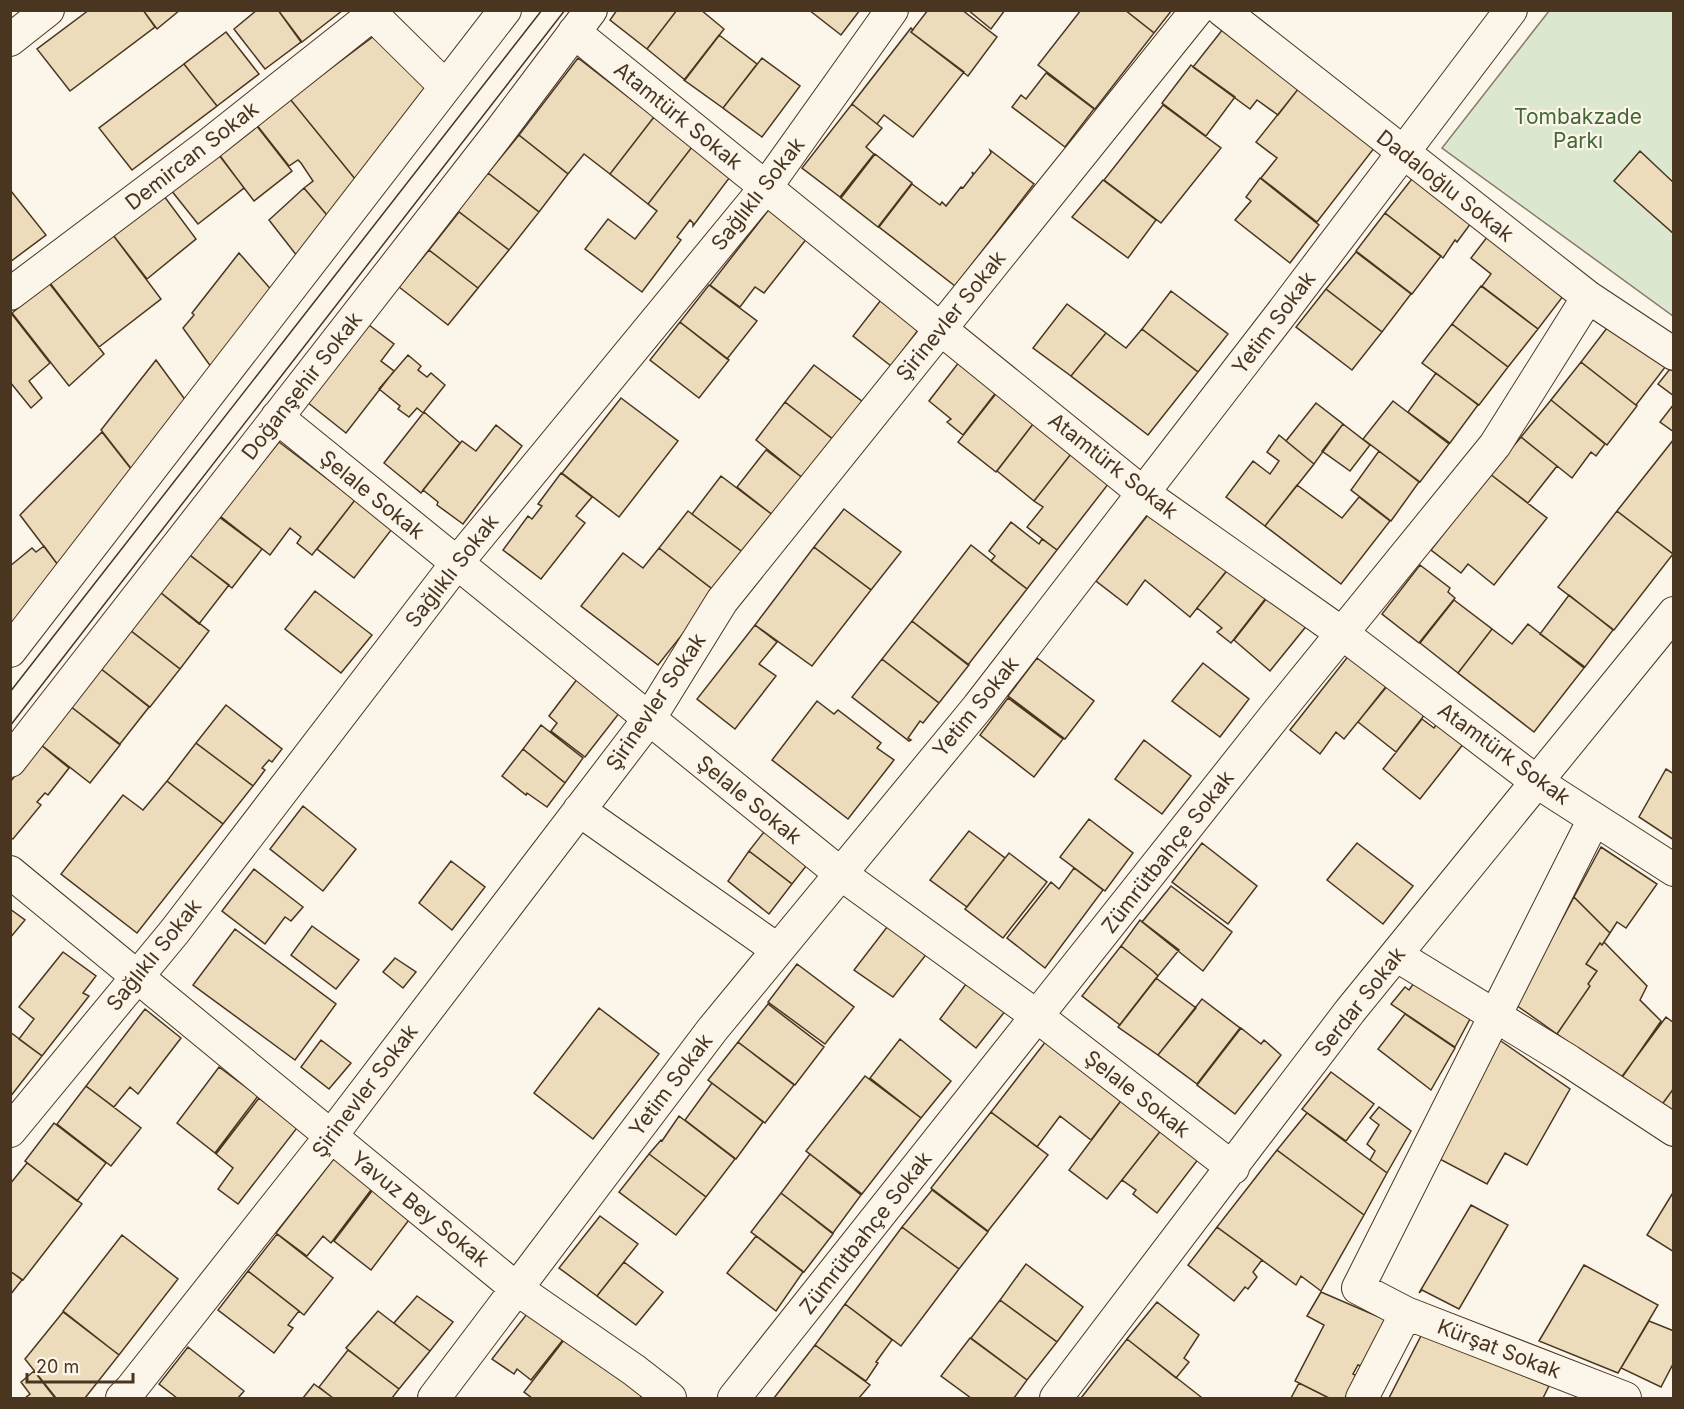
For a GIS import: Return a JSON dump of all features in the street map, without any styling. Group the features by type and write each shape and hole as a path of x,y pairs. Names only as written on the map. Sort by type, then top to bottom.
{"street":[{"path":"10,40 48,10"},
{"path":"10,651 505,10"},
{"name":"Sağlıklı Sokak","path":"10,1131 175,931 456,564 766,187 892,10"},
{"name":"Şirinevler Sokak","path":"122,1398 139,1380 331,1136 649,719 722,601 1197,10"},
{"name":"Dadaloğlu Sokak","path":"1222,10 1588,297 1674,354"},
{"name":"Yetim Sokak","path":"434,1398 712,1030 978,707 1511,10"},
{"path":"370,13 445,86"},
{"name":"Demircan Sokak","path":"10,294 208,145 370,13"},
{"name":"Atamtürk Sokak","path":"583,21 766,187 1143,493 1342,634 1537,782 1674,870"},
{"name":"Doğanşehir Sokak","path":"10,761 501,130 583,21"},
{"name":"Zümrütbahçe Sokak","path":"734,1398 1495,445 1588,297"},
{"name":"Şelale Sokak","path":"277,417 841,874 1038,1017 1233,1168"},
{"name":"Serdar Sokak","path":"1056,1398 1233,1168 1350,1011 1672,617"},
{"path":"579,810 778,950"},
{"path":"1495,1015 1594,819"},
{"name":"Yavuz Bey Sokak","path":"10,872 517,1289 634,1370 670,1398"},
{"path":"1396,955 1569,1061 1674,1130"},
{"name":"Kürşat Sokak","path":"1495,1015 1358,1288 1565,1388 1625,1398"},
{"path":"1362,1398 1406,1313"}],"green space":[{"name":"Tombakzade Parkı","path":"1549,11 1673,11 1673,316 1442,148"}],"building":[{"path":"89,10 143,10 155,27 70,91 37,49"},
{"path":"143,10 180,10 157,29"},
{"path":"257,10 278,10 301,42 265,69 234,29"},
{"path":"278,10 343,10 302,42"},
{"path":"617,10 677,10 647,49 610,20"},
{"path":"677,10 701,10 724,29 685,80 647,49"},
{"path":"809,10 860,10 841,35"},
{"path":"928,10 962,10 997,37 968,76 911,32"},
{"path":"968,10 1005,10 991,29"},
{"path":"1081,10 1125,10 1154,33 1095,109 1038,65"},
{"path":"1125,10 1172,10 1154,33"},
{"path":"911,28 913,30 911,32 964,72 913,137 884,115 877,124 852,104"},
{"path":"1223,29 1299,88 1278,115 1257,100 1250,109 1193,67"},
{"path":"226,32 259,74 217,106 184,64"},
{"path":"378,33 435,89 360,185 290,99"},
{"path":"719,35 757,64 723,108 684,80"},
{"path":"578,58 654,117 610,174 584,154 568,174 519,135"},
{"path":"762,58 800,86 762,137 723,108"},
{"path":"184,64 217,106 132,170 99,128"},
{"path":"1191,65 1235,97 1206,136 1162,103"},
{"path":"1046,73 1094,109 1065,147 1012,107 1021,95 1026,99"},
{"path":"1299,88 1375,147 1317,222 1261,178 1277,158 1256,142"},
{"path":"290,99 360,185 332,221 304,188 313,181 301,163 298,160 289,166 256,124"},
{"path":"852,104 882,128 866,147 874,154 840,197 802,168"},
{"path":"1163,105 1221,148 1161,223 1104,180"},
{"path":"654,117 692,147 648,204 610,174"},
{"path":"256,125 292,171 254,201 219,155"},
{"path":"519,135 568,174 539,212 488,173"},
{"path":"692,147 730,177 693,226 690,220 677,237 681,240 642,292 585,249 608,219 635,239 657,211 648,204"},
{"path":"990,150 1034,184 955,286 879,227 912,184 940,205 942,202 946,206 973,175 972,172 974,174 991,153"},
{"path":"1640,151 1674,183 1674,234 1614,181"},
{"path":"218,153 244,188 198,224 171,190"},
{"path":"875,154 912,183 878,227 841,198"},
{"path":"488,173 539,212 509,250 458,211"},
{"path":"1415,175 1474,219 1457,242 1455,240 1443,258 1385,213"},
{"path":"1260,178 1319,225 1290,263 1235,220 1251,201 1246,197"},
{"path":"1103,180 1156,220 1128,258 1072,217"},
{"path":"304,188 332,221 301,261 269,220"},
{"path":"10,192 46,235 10,262"},
{"path":"164,196 196,239 147,279 113,235"},
{"path":"770,208 808,237 764,293 755,287 740,307 710,285"},
{"path":"459,212 509,250 478,288 429,250"},
{"path":"1385,213 1441,256 1412,294 1356,251"},
{"path":"1491,232 1567,291 1538,329 1482,286 1491,274 1471,258"},
{"path":"113,235 161,299 99,347 50,283"},
{"path":"429,250 478,288 448,325 399,287"},
{"path":"1356,252 1411,294 1382,332 1326,289"},
{"path":"239,253 275,294 214,371 183,328"},
{"path":"49,283 104,354 69,386 12,313"},
{"path":"709,285 757,321 727,359 680,322"},
{"path":"1481,286 1538,329 1508,367 1452,324"},
{"path":"1326,289 1382,332 1352,370 1296,327"},
{"path":"1171,291 1228,334 1198,372 1142,329"},
{"path":"884,296 922,325 891,366 853,336"},
{"path":"1067,304 1106,333 1071,376 1033,348"},
{"path":"11,313 50,363 29,381 42,398 31,408 10,382"},
{"path":"680,322 729,360 699,398 650,360"},
{"path":"1452,324 1508,367 1479,405 1422,363"},
{"path":"1610,324 1666,366 1636,405 1581,362"},
{"path":"369,325 394,344 381,361 394,371 346,433 307,402"},
{"path":"1142,329 1198,372 1148,435 1071,376 1106,333 1126,348"},
{"path":"408,355 421,366 418,370 427,377 431,373 445,385 423,413 417,408 409,417 398,409 400,406 379,389"},
{"path":"963,357 1001,386 963,435 947,422 951,419 929,401"},
{"path":"156,360 189,405 133,471 101,430"},
{"path":"1581,362 1637,406 1607,445 1551,400"},
{"path":"814,365 863,402 834,440 785,402"},
{"path":"1670,369 1674,372 1674,396 1658,384"},
{"path":"1436,373 1478,405 1450,443 1408,412"},
{"path":"1002,386 1040,415 996,472 958,442"},
{"path":"621,398 678,441 619,517 562,473"},
{"path":"1551,400 1605,444 1596,456 1591,452 1572,478 1521,437"},
{"path":"1393,401 1449,444 1420,482 1363,439"},
{"path":"785,402 834,440 805,480 756,440"},
{"path":"1316,403 1343,424 1314,464 1286,441"},
{"path":"1674,404 1674,432 1660,422"},
{"path":"424,412 460,443 421,493 384,463"},
{"path":"1040,415 1078,445 1034,501 997,471"},
{"path":"1343,424 1370,445 1350,471 1322,451"},
{"path":"496,425 522,446 463,524 437,505 438,502 423,490 462,441 476,451"},
{"path":"102,432 135,474 58,565 20,515"},
{"path":"1279,435 1314,464 1265,526 1226,497 1253,461 1270,474 1279,461 1267,452"},
{"path":"1521,437 1557,466 1528,503 1490,474"},
{"path":"1674,439 1674,554 1673,554 1617,511"},
{"path":"279,442 355,500 312,555 297,543 301,537 290,528 270,555 220,516"},
{"path":"1078,445 1116,474 1057,550 1027,527 1043,507 1034,501"},
{"path":"766,450 804,479 774,516 737,487"},
{"path":"1379,451 1419,482 1391,521 1351,490"},
{"path":"561,473 592,497 576,516 585,523 541,579 503,550 528,516 532,519 542,506 538,504"},
{"path":"1490,474 1547,518 1494,585 1468,564 1461,573 1431,550"},
{"path":"721,476 774,516 744,553 692,514"},
{"path":"1297,485 1342,518 1359,497 1390,521 1341,584 1265,526"},
{"path":"355,500 392,529 354,578 317,549"},
{"path":"1155,506 1232,564 1190,617 1145,580 1127,605 1096,581"},
{"path":"844,509 901,552 871,590 814,547"},
{"path":"688,511 745,554 716,592 659,548"},
{"path":"1617,511 1673,554 1614,630 1558,587"},
{"path":"219,517 262,549 232,588 190,555"},
{"path":"1011,522 1039,544 1042,539 1057,550 1027,589 991,561 995,556 989,551"},
{"path":"971,545 1027,589 968,665 912,621"},
{"path":"44,546 58,565 10,634 10,566 32,548 36,552"},
{"path":"814,547 871,590 812,666 755,625"},
{"path":"659,548 716,592 658,665 581,606 623,553 643,568"},
{"path":"188,554 229,585 199,624 160,592"},
{"path":"1234,562 1266,598 1231,643 1217,632 1222,628 1197,608"},
{"path":"1420,565 1450,588 1448,592 1455,598 1419,643 1382,614"},
{"path":"315,591 372,635 341,673 285,629"},
{"path":"160,592 209,631 180,669 130,630"},
{"path":"1270,594 1308,624 1270,671 1234,640"},
{"path":"1569,595 1613,630 1585,667 1540,634"},
{"path":"1454,600 1492,629 1458,673 1420,643"},
{"path":"912,621 969,665 939,703 882,659"},
{"path":"1528,624 1584,668 1534,732 1458,673 1492,629 1512,644"},
{"path":"755,625 777,642 759,664 776,676 735,729 697,699"},
{"path":"130,630 180,669 150,707 100,668"},
{"path":"1350,654 1388,685 1344,739 1336,732 1320,754 1290,730"},
{"path":"1037,658 1094,701 1065,739 1008,696"},
{"path":"882,659 939,703 923,723 920,721 908,738 911,740 909,741 852,697"},
{"path":"1203,663 1249,699 1220,737 1172,701"},
{"path":"100,668 149,707 120,744 70,706"},
{"path":"581,674 624,707 585,757 551,731 557,723 549,716"},
{"path":"1388,684 1426,713 1396,752 1358,722"},
{"path":"1008,698 1063,739 1034,777 980,735"},
{"path":"817,701 834,714 838,710 881,743 877,748 894,760 848,819 772,760"},
{"path":"226,705 282,749 272,762 269,760 262,768 265,770 253,786 196,743"},
{"path":"70,706 120,745 90,783 40,744"},
{"path":"1422,719 1434,728 1438,722 1464,743 1420,799 1383,769"},
{"path":"541,725 583,758 565,783 523,749"},
{"path":"1144,740 1191,776 1162,814 1115,779"},
{"path":"196,743 253,786 223,824 167,781"},
{"path":"41,745 69,768 48,795 45,793 37,802 41,805 13,839 10,838 10,782"},
{"path":"523,749 565,783 547,807 527,793 526,795 502,776"},
{"path":"1666,769 1674,774 1674,840 1639,817"},
{"path":"167,781 223,824 137,933 61,874 123,795 143,810"},
{"path":"303,806 356,849 323,891 270,849"},
{"path":"1089,819 1133,853 1105,891 1060,857"},
{"path":"771,823 814,856 792,884 749,851"},
{"path":"969,831 1005,858 967,907 930,880"},
{"path":"1202,843 1257,886 1228,924 1172,882"},
{"path":"1357,843 1413,886 1383,924 1327,880"},
{"path":"1601,847 1657,884 1626,928 1617,922 1610,933 1574,897"},
{"path":"749,851 792,884 769,914 728,881"},
{"path":"1009,853 1047,882 1003,938 965,909"},
{"path":"451,861 485,887 452,930 419,903"},
{"path":"1074,868 1103,890 1045,968 1007,938 1051,882 1059,889"},
{"path":"254,869 303,907 291,921 285,917 265,944 222,911"},
{"path":"1171,886 1232,932 1203,971 1142,922"},
{"path":"1574,897 1610,933 1586,964 1597,971 1588,984 1590,986 1557,1034 1516,1005"},
{"path":"10,909 25,920 10,938"},
{"path":"894,918 932,947 893,997 854,970"},
{"path":"1140,920 1179,950 1158,976 1121,946"},
{"path":"312,926 359,960 336,989 291,955"},
{"path":"235,929 336,1004 295,1060 193,985"},
{"path":"1604,942 1647,986 1640,1000 1661,1021 1621,1079 1557,1034 1590,986 1588,984 1597,971 1586,964 1600,943 1602,945"},
{"path":"1121,946 1158,976 1120,1025 1082,996"},
{"path":"63,952 96,976 83,993 89,996 42,1056 19,1039 34,1019 19,1007"},
{"path":"395,958 416,972 403,988 383,972"},
{"path":"797,964 854,1007 825,1044 768,1002"},
{"path":"972,976 1010,1005 976,1048 940,1019"},
{"path":"1156,978 1196,1008 1158,1055 1118,1027"},
{"path":"1414,983 1470,1019 1455,1047 1391,1004 1405,987 1409,990"},
{"path":"1202,999 1240,1028 1197,1084 1158,1055"},
{"path":"768,1004 824,1047 795,1085 738,1042"},
{"path":"599,1008 659,1054 593,1139 534,1093"},
{"path":"145,1009 181,1038 138,1094 130,1087 114,1107 86,1086"},
{"path":"1405,1014 1455,1048 1431,1090 1378,1049"},
{"path":"1666,1017 1674,1023 1674,1088 1661,1106 1620,1079"},
{"path":"1241,1028 1261,1044 1264,1040 1281,1055 1235,1114 1197,1085"},
{"path":"10,1032 42,1056 10,1097"},
{"path":"1050,1036 1126,1094 1091,1140 1060,1116 1037,1147 991,1112"},
{"path":"900,1039 951,1081 921,1118 870,1078"},
{"path":"1498,1039 1570,1089 1527,1165 1505,1153 1487,1184 1434,1156"},
{"path":"321,1040 351,1063 329,1089 301,1067"},
{"path":"738,1042 794,1085 765,1123 708,1080"},
{"path":"219,1067 258,1096 215,1153 177,1123"},
{"path":"1331,1072 1374,1104 1346,1141 1302,1109"},
{"path":"865,1076 921,1118 862,1194 806,1151"},
{"path":"712,1083 763,1122 736,1159 685,1120"},
{"path":"86,1086 141,1128 111,1166 57,1124"},
{"path":"1674,1088 1674,1116 1660,1107"},
{"path":"1126,1094 1166,1124 1107,1199 1069,1170"},
{"path":"259,1098 297,1128 238,1204 218,1189 233,1168 216,1154"},
{"path":"1379,1107 1411,1131 1387,1173 1370,1160 1375,1151 1367,1144 1379,1125 1370,1118"},
{"path":"991,1112 1048,1155 988,1231 931,1188"},
{"path":"1307,1113 1387,1173 1364,1215 1277,1150"},
{"path":"679,1116 735,1159 706,1197 649,1154 662,1141"},
{"path":"54,1123 106,1163 77,1201 25,1161"},
{"path":"1166,1124 1203,1153 1157,1213 1133,1194 1136,1190 1122,1180"},
{"path":"1277,1150 1364,1215 1321,1291 1301,1276 1296,1285 1217,1227"},
{"path":"649,1154 706,1197 676,1235 619,1192"},
{"path":"810,1154 861,1195 833,1233 781,1193"},
{"path":"336,1156 374,1186 331,1243 323,1236 307,1256 276,1233"},
{"path":"27,1163 82,1204 23,1280 10,1271 10,1184"},
{"path":"375,1187 412,1216 371,1270 334,1241"},
{"path":"932,1190 988,1232 959,1269 902,1227"},
{"path":"1674,1191 1674,1252 1647,1235"},
{"path":"781,1193 833,1234 804,1272 751,1232"},
{"path":"1471,1205 1508,1225 1459,1309 1422,1290 1419,1293"},
{"path":"600,1216 638,1244 597,1296 559,1268"},
{"path":"902,1227 959,1269 901,1346 845,1304"},
{"path":"1217,1227 1262,1260 1253,1272 1257,1277 1248,1289 1245,1287 1234,1301 1188,1265"},
{"path":"277,1234 333,1278 304,1315 248,1271"},
{"path":"122,1235 178,1279 119,1355 63,1311"},
{"path":"756,1236 803,1272 776,1311 727,1273"},
{"path":"624,1262 663,1292 636,1325 597,1296"},
{"path":"1026,1264 1083,1307 1057,1342 1000,1300"},
{"path":"1584,1265 1658,1305 1618,1373 1539,1341"},
{"path":"10,1271 22,1280 10,1295"},
{"path":"248,1271 299,1311 288,1325 293,1328 274,1353 218,1310"},
{"path":"1321,1292 1386,1320 1361,1366 1358,1365 1353,1374 1357,1376 1345,1398 1329,1398 1295,1381 1324,1325 1307,1316"},
{"path":"417,1296 453,1322 430,1351 394,1323"},
{"path":"1000,1300 1057,1342 1027,1380 971,1338"},
{"path":"1157,1302 1199,1335 1184,1358 1189,1362 1176,1378 1127,1339"},
{"path":"845,1304 892,1340 866,1381 815,1345"},
{"path":"530,1310 566,1336 531,1380 517,1369 514,1374 492,1359"},
{"path":"378,1311 430,1351 399,1389 346,1348"},
{"path":"63,1312 119,1355 85,1398 56,1398 25,1359"},
{"path":"1649,1321 1674,1331 1674,1362 1661,1387 1621,1368"},
{"path":"1422,1334 1549,1386 1543,1398 1389,1398"},
{"path":"567,1336 643,1394 640,1398 532,1398 524,1392"},
{"path":"970,1338 1027,1380 1014,1398 971,1398 941,1376"},
{"path":"1127,1339 1201,1397 1081,1398"},
{"path":"815,1345 870,1385 859,1398 774,1398"},
{"path":"188,1347 244,1391 238,1398 177,1398 159,1384"},
{"path":"348,1350 399,1389 392,1398 333,1398 319,1387"},
{"path":"34,1371 55,1398 25,1398 30,1394 21,1382"},
{"path":"1299,1383 1329,1398 1291,1398"},
{"path":"314,1384 333,1398 303,1398"}],"tram line":[{"path":"10,692 542,10"},
{"path":"10,726 565,10"}]}
